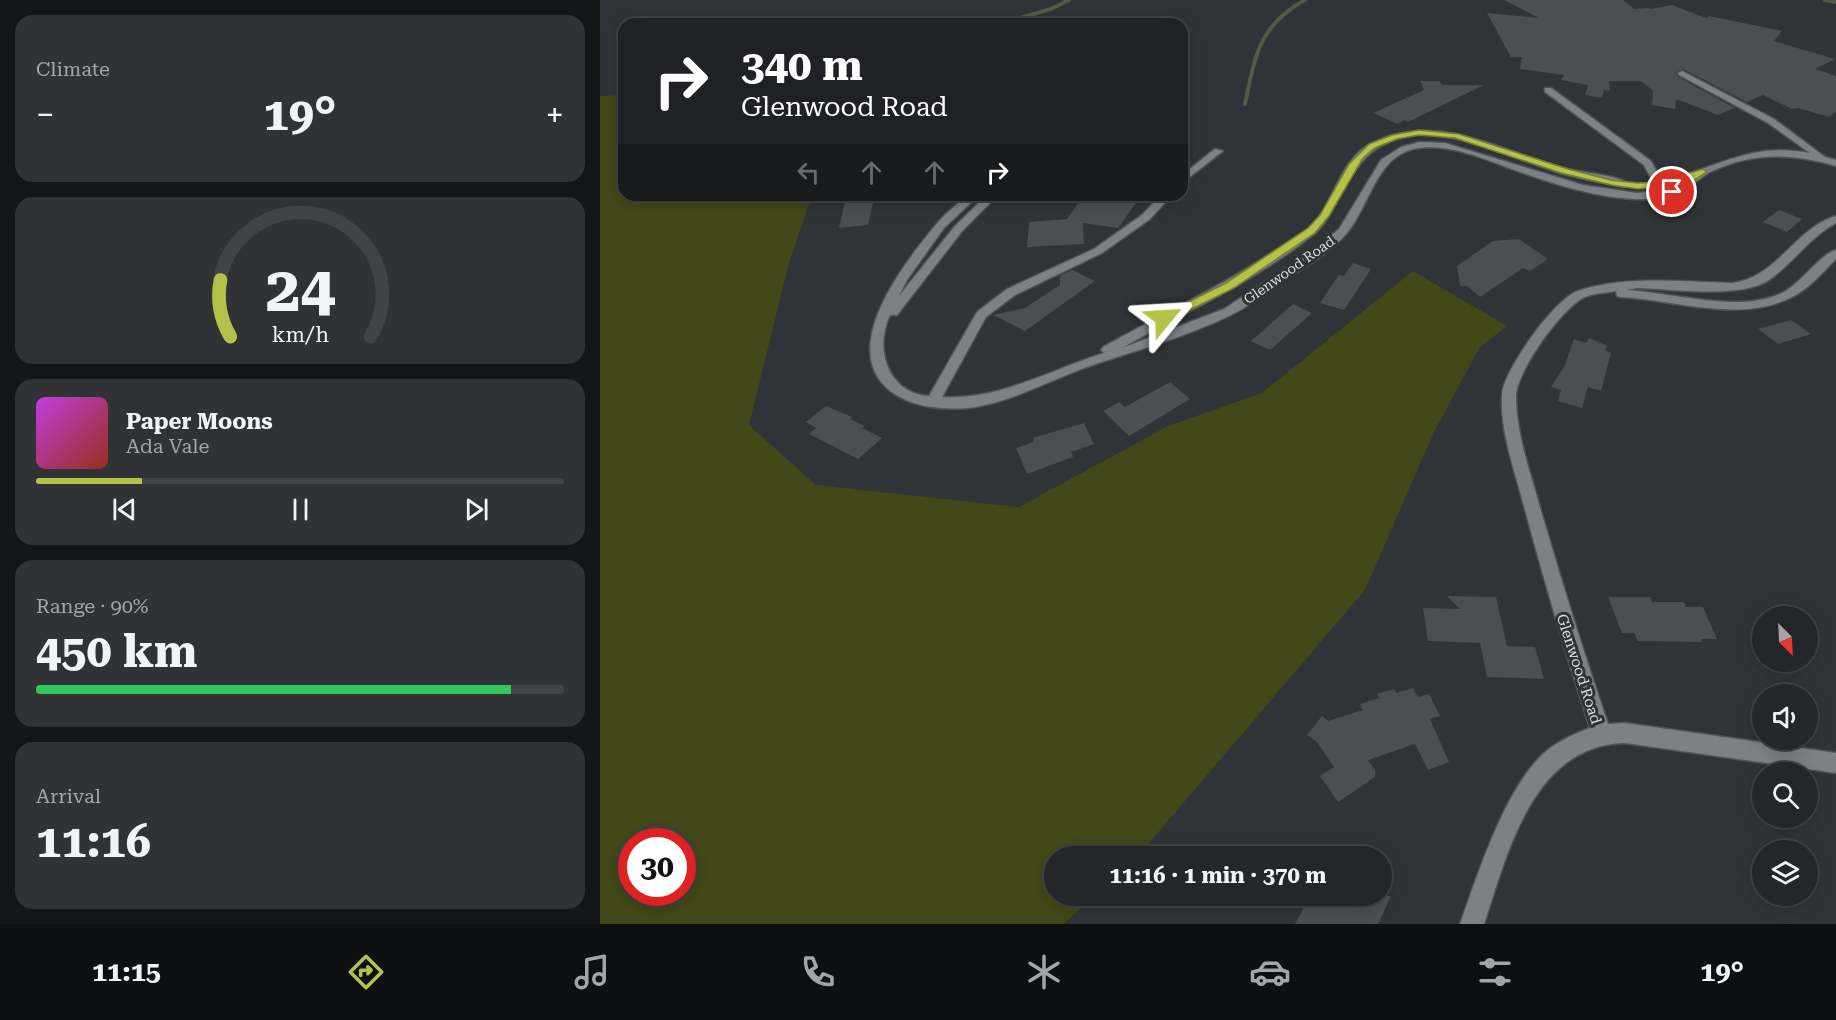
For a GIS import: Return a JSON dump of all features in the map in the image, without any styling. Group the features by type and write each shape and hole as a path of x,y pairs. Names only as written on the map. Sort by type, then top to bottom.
{"street":[{"path":"1682,73 1771,121 1825,159"},
{"path":"1548,90 1648,163 1662,189"},
{"name":"Glenwood Road","path":"1080,366 1179,310 1230,285 1312,231 1324,216 1359,157 1372,146 1395,136 1419,132 1456,136 1564,171 1601,180 1662,189"},
{"name":"Glenwood Road","path":"967,201 940,226 901,280 878,327 879,339 876,354 884,378 903,394 932,402 966,403 998,397 1197,326 1251,299 1322,249 1343,231 1384,162 1393,154 1405,149 1426,145 1445,146 1590,189 1634,195 1682,187 1703,172 1756,153 1792,152 1836,163"},
{"path":"1188,175 1218,151"},
{"path":"879,339 898,305 959,228 987,201"},
{"path":"932,402 981,315 1011,292 1098,251 1146,217 1161,201"},
{"name":"Glenwood Road","path":"1602,735 1571,645 1536,528 1514,440 1509,394 1514,375 1541,333 1574,297 1586,292 1636,284 1732,287 1755,283 1766,277 1821,227 1836,219"},
{"name":"Glenwood Road","path":"1569,304 1597,295 1620,293 1726,304 1770,301 1795,290 1836,253"},
{"path":"1472,924 1517,812 1544,766 1569,747 1602,735 1618,733 1836,763"}],"green space":[{"path":"618,95 618,201 810,201 789,263 749,425 816,485 1019,507 1168,426 1262,393 1413,271 1507,326 1480,347 1434,432 1365,590 1147,846 1044,846 1044,906 1084,906 1063,924 600,924 600,96"}],"building":[{"path":"1504,0 1623,0 1634,9 1672,5 1706,18 1709,16 1782,31 1774,41 1835,59 1815,69 1836,76 1836,112 1829,117 1798,108 1792,109 1763,95 1747,102 1683,69 1676,72 1678,77 1735,108 1718,115 1676,99 1675,109 1652,105 1653,91 1641,81 1609,81 1610,91 1604,90 1602,98 1585,95 1588,85 1561,80 1564,75 1520,69 1522,57 1511,57 1487,13 1539,18"},
{"path":"1420,81 1439,81 1442,85 1484,85 1408,122 1404,120 1398,124 1373,113 1424,90"},
{"path":"845,201 873,201 868,225 839,228"},
{"path":"1080,201 1137,201 1118,228 1083,223 1084,244 1027,247 1029,222 1067,219"},
{"path":"1779,210 1802,219 1787,232 1763,222"},
{"path":"1519,239 1548,259 1530,271 1523,268 1480,297 1467,286 1460,286 1457,266 1493,241"},
{"path":"1353,263 1371,269 1344,310 1320,303 1339,275 1344,276"},
{"path":"1072,270 1095,281 1025,331 993,315 1025,308 1060,285 1060,276"},
{"path":"1293,304 1312,313 1270,350 1251,341"},
{"path":"1791,320 1811,334 1778,344 1758,329"},
{"path":"1589,338 1608,346 1605,350 1611,353 1601,391 1588,387 1582,408 1558,401 1561,390 1551,387 1565,365 1574,339 1586,343"},
{"path":"1170,382 1190,399 1129,436 1103,411 1119,402 1125,407"},
{"path":"826,406 852,417 850,419 865,426 862,428 882,438 858,459 809,434 816,428 806,422"},
{"path":"1084,423 1094,444 1071,452 1073,457 1027,474 1016,448 1034,442 1033,438"},
{"path":"1447,596 1496,597 1507,646 1535,647 1544,679 1487,677 1480,643 1428,641 1423,608 1460,609"},
{"path":"1608,597 1650,597 1652,602 1684,602 1686,607 1703,607 1717,639 1701,639 1702,642 1638,641 1634,633 1622,633"},
{"path":"1413,688 1418,697 1429,694 1440,716 1430,719 1449,762 1428,770 1415,744 1368,760 1375,770 1375,777 1338,802 1320,776 1334,767 1317,742 1307,735 1322,716 1328,721 1363,710 1360,704 1379,698 1377,694 1394,689 1396,693"},
{"path":"1305,906 1386,906 1378,924 1295,924"}],"waterway":[{"path":"1020,18 1051,9 1069,0"},
{"path":"1245,104 1256,57 1268,31 1278,20 1305,0"},
{"path":"1825,0 1836,2"}],"route":[{"path":"1164,318 1230,285 1312,231 1324,216 1359,157 1372,146 1395,136 1419,132 1456,136 1564,171 1638,186 1660,185 1703,172 1691,182 1672,192"}]}
